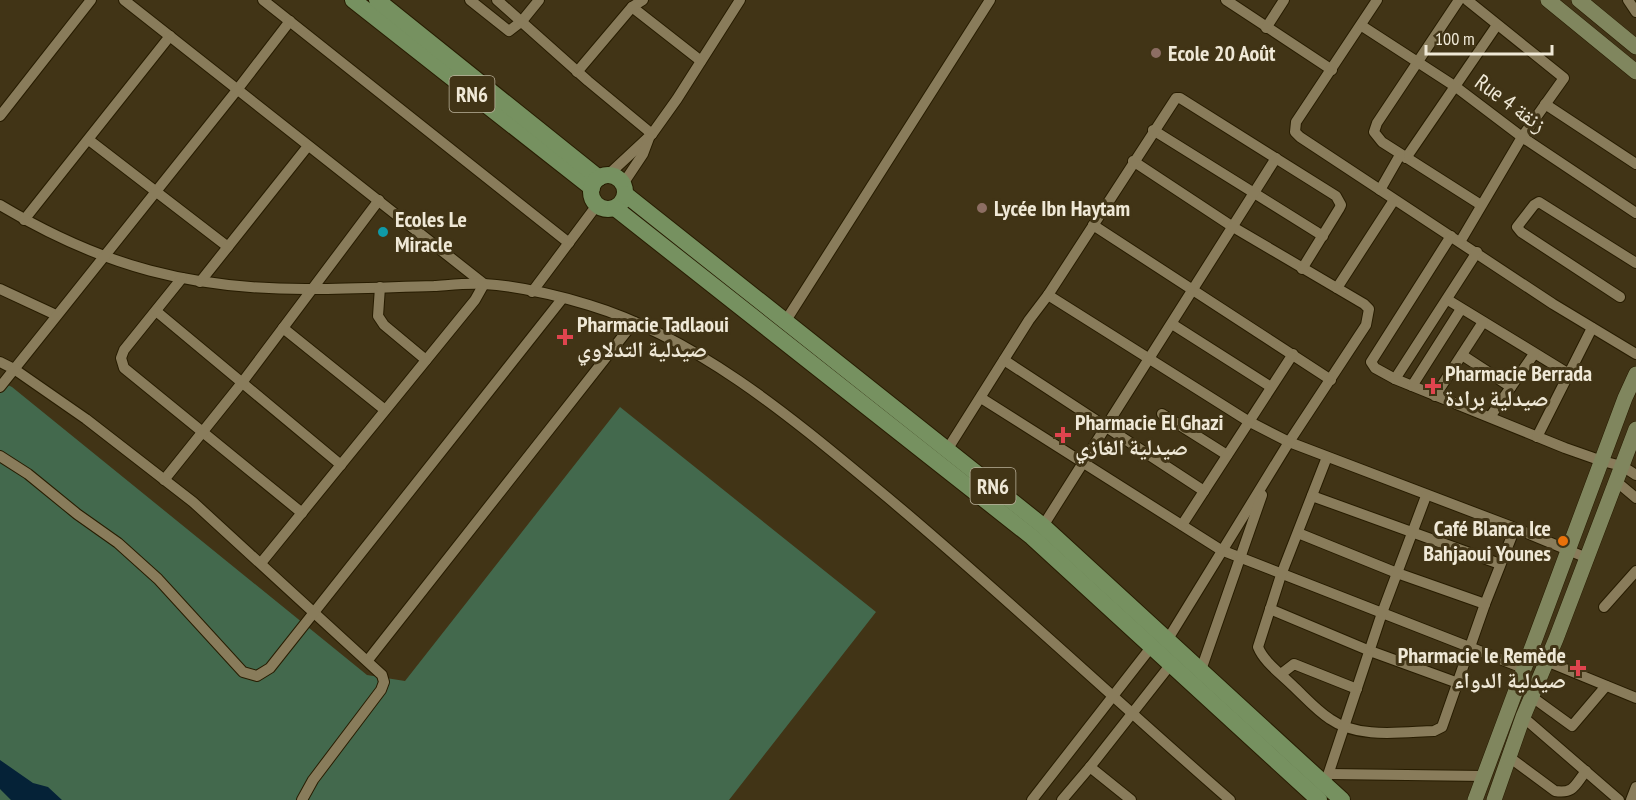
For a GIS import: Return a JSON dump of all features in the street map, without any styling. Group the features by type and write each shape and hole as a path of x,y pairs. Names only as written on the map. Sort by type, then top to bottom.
{"main road":[{"name":"RN6","path":"353,0 600,180 617,178 624,189 785,322 1043,526 1168,639 1324,786"},
{"name":"RN6","path":"376,0 600,180"},
{"path":"597,205 593,200 600,180"},
{"path":"615,208 620,205 624,189"},
{"name":"RN6","path":"597,205 603,208 615,208 1004,514 1084,583 1171,664 1342,800"}],"street":[{"path":"0,116 91,0"},
{"path":"124,0 484,284"},
{"path":"263,0 568,243"},
{"path":"497,0 651,136"},
{"path":"477,2 506,29 512,30 539,0"},
{"path":"577,72 632,7 643,0"},
{"path":"624,189 651,136 740,0"},
{"path":"785,322 990,0"},
{"path":"1226,0 1332,70"},
{"path":"1266,28 1284,0"},
{"path":"1377,0 1362,26 1296,122 1295,132 1394,200 1636,354"},
{"path":"1459,0 1416,61 1377,123 1374,132 1382,142 1403,157 1480,205"},
{"path":"1467,0 1564,78 1522,137 1480,205 1371,362 1375,369 1395,379 1538,437 1602,461 1622,466 1636,475"},
{"path":"1548,0 1636,72"},
{"path":"1579,0 1634,40"},
{"path":"1628,0 1636,12"},
{"path":"632,7 701,62"},
{"path":"0,387 290,21"},
{"path":"1380,190 1456,87 1497,25"},
{"name":"Rue 4 زنقة","path":"1362,26 1456,87 1522,137 1636,213"},
{"path":"24,220 170,36"},
{"path":"947,450 1173,100 1180,98 1336,196 1340,208 1302,269"},
{"path":"1545,104 1636,164"},
{"path":"1153,129 1323,236"},
{"path":"600,180 651,136"},
{"path":"89,140 157,190 228,247"},
{"path":"200,282 308,146"},
{"path":"1043,526 1276,158"},
{"path":"1133,161 1233,227 1365,304 1369,309 1366,325 1289,442 1168,639"},
{"path":"164,480 241,384 379,200"},
{"path":"1337,288 1394,200"},
{"path":"1620,297 1521,232 1517,227 1539,202 1636,263"},
{"path":"532,292 597,205"},
{"path":"0,206 54,236 103,258 200,282 257,288 311,289 484,284 588,305 634,322 676,342 740,382 806,432 951,551 1131,715 1230,800"},
{"path":"1093,225 1331,380"},
{"path":"1395,379 1477,252"},
{"path":"182,278 124,350 121,358 124,368 302,513"},
{"path":"261,563 475,300 484,284"},
{"path":"380,287 378,316 384,325 426,360"},
{"path":"0,289 56,315"},
{"path":"1047,295 1248,421 1289,442 1515,528 1587,558"},
{"path":"0,456 28,474 77,514 118,543 158,579 243,672 257,676 266,673 562,299"},
{"path":"1448,300 1569,375"},
{"path":"1412,386 1461,309"},
{"path":"156,311 341,465"},
{"path":"368,660 634,322"},
{"path":"1435,396 1483,322"},
{"path":"1172,324 1271,387"},
{"path":"283,328 385,410"},
{"path":"1538,437 1592,328"},
{"path":"1182,525 1293,354"},
{"path":"1490,417 1534,354"},
{"path":"1462,355 1511,387"},
{"path":"1004,360 1204,491"},
{"path":"0,362 14,369 86,419 193,502 382,675 384,682 381,690 313,780 303,800"},
{"path":"1475,800 1624,398 1636,374"},
{"path":"981,398 1221,550 1470,648 1526,661 1546,662 1636,698"},
{"path":"1162,414 1227,455"},
{"path":"1494,800 1523,717 1636,429"},
{"path":"1327,457 1281,575 1258,647 1265,659 1281,674 1330,719 1345,727 1383,732 1434,731 1442,727 1485,604 1515,528"},
{"path":"1201,670 1268,478"},
{"path":"1617,482 1636,498"},
{"path":"1426,495 1382,613 1324,786 1484,776"},
{"path":"1312,496 1500,564"},
{"path":"1298,533 1398,573 1485,604"},
{"path":"1604,607 1636,571"},
{"path":"1270,609 1370,651 1458,683"},
{"path":"1032,800 1152,646"},
{"path":"1062,800 1171,664"},
{"path":"1281,674 1294,664 1357,689"},
{"path":"1532,697 1572,726 1606,686"},
{"path":"1523,717 1619,800"},
{"path":"1509,757 1555,790 1567,793 1586,771"},
{"path":"1090,767 1131,800"},
{"path":"1631,800 1636,787"}],"green space":[{"path":"0,381 12,387 367,675 405,681 620,407 876,612 729,800 0,800"}],"water":[{"path":"0,760 33,783 48,787 62,800 11,800 0,789"}],"place":[{"name":"Ecole 20 Août","path":"1156,53"},
{"name":"Lycée Ibn Haytam","path":"982,208"},
{"name":"Ecoles Le Miracle","path":"383,232"},
{"name":"Pharmacie Tadlaoui صيدلية التدلاوي","path":"565,337"},
{"name":"Pharmacie Berrada صيدلية برادة","path":"1433,386"},
{"name":"Pharmacie El Ghazi صيدلية الغازي","path":"1063,435"},
{"name":"Café Blanca Ice Bahjaoui Younes","path":"1563,541"},
{"name":"Pharmacie le Remède صيدلية الدواء","path":"1578,668"}]}
